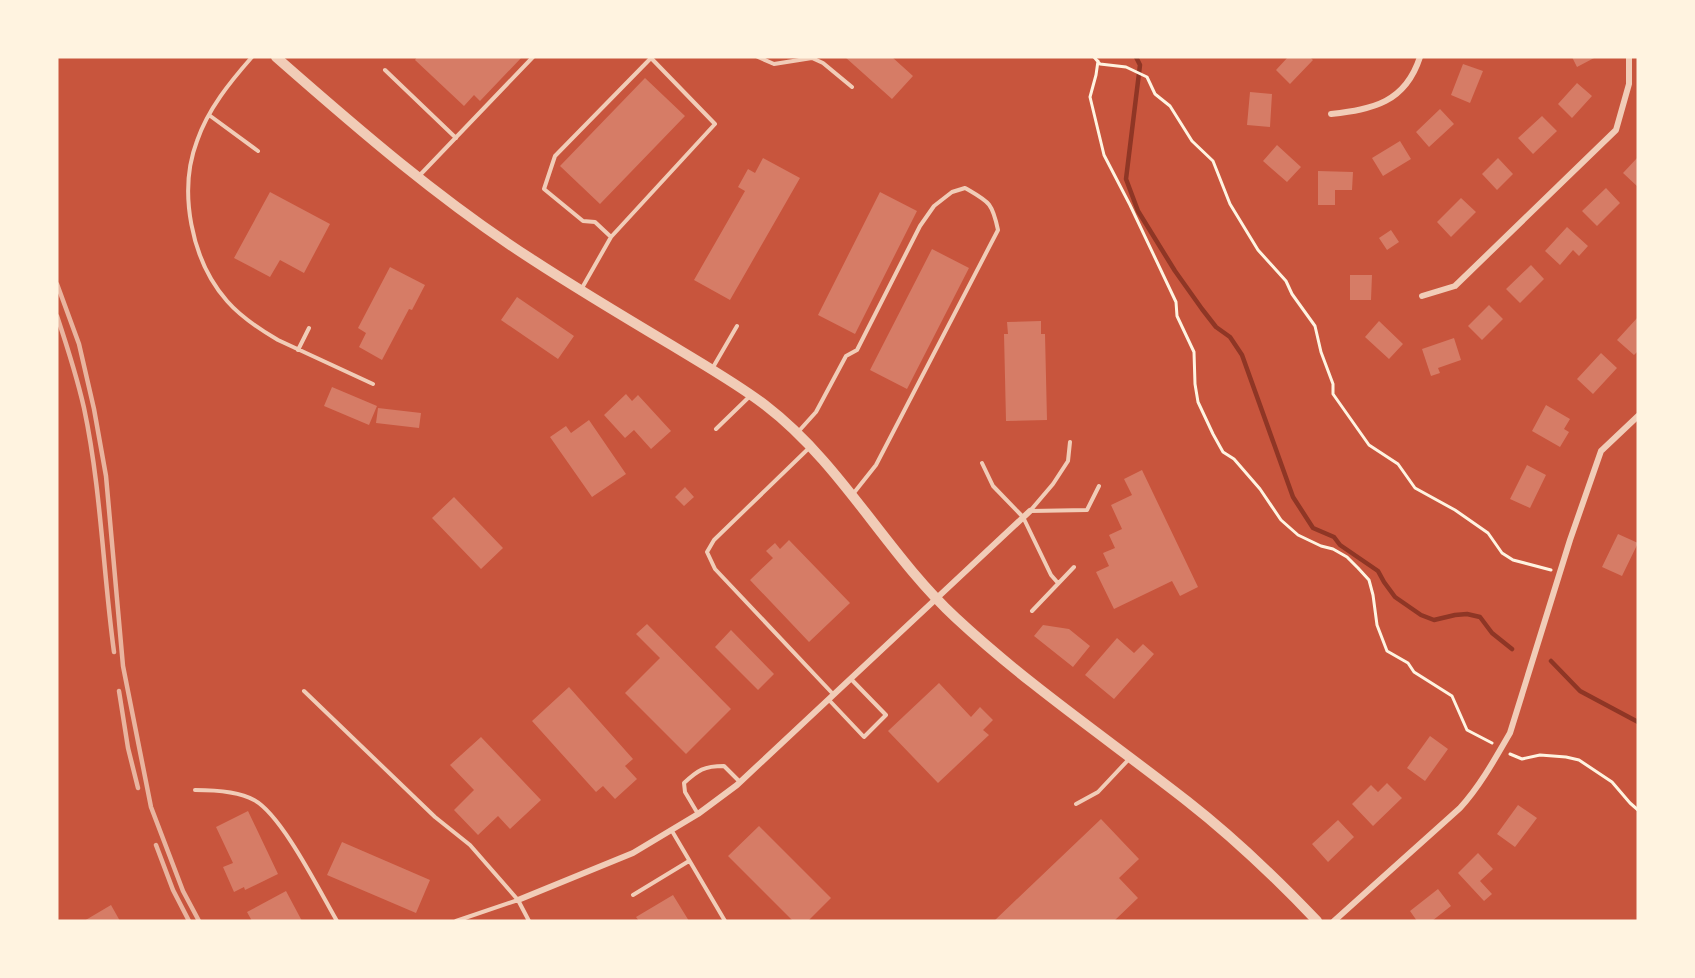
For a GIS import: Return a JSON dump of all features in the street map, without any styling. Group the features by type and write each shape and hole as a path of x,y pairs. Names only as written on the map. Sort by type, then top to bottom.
{"street":[{"path":"276,57 359,131 528,257 751,395 797,433 853,494 905,562 955,617 1022,674 1222,830 1317,921"},
{"path":"1330,114 1367,110 1401,92 1415,71 1420,57"},
{"path":"1422,296 1455,286 1616,130 1629,84 1629,57"},
{"path":"1334,921 1460,808 1472,795 1504,744 1510,733 1570,540 1601,451 1638,416"},
{"path":"518,900 613,862 672,831 698,814 740,782 935,597 1030,511"}],"lane":[{"path":"252,57 233,78 209,115 197,140 189,176 189,218 194,236 208,270 226,300 264,332 373,384"},
{"path":"418,177 533,57"},
{"path":"758,57 774,64 812,58 823,63 852,87"},
{"path":"580,291 611,237 716,124 651,58 555,156 544,189 583,221 596,222 611,237"},
{"path":"385,70 456,138"},
{"path":"209,115 258,151"},
{"path":"797,433 816,412 846,356 857,350 920,226 934,206 952,192 965,188 987,200 994,210 998,230 876,465 853,494"},
{"path":"711,370 737,326"},
{"path":"298,350 309,328"},
{"path":"716,429 751,395"},
{"path":"1030,511 1053,484 1068,461 1070,442"},
{"path":"811,446 714,540 707,552 715,568 864,737 886,716 850,678"},
{"path":"982,463 993,486 1023,517 1051,575 1058,582"},
{"path":"1030,511 1087,510 1099,486"},
{"path":"1032,611 1074,567"},
{"path":"304,691 435,817 470,845 518,900 529,921"},
{"path":"1076,804 1098,792 1131,758"},
{"path":"698,814 685,792 684,783 693,775 707,766 724,766 740,782"},
{"path":"195,790 219,790 254,800 276,819 337,921"},
{"path":"672,831 725,921"},
{"path":"633,895 689,861"},
{"path":"456,921 518,900"}],"path":[{"path":"1095,57 1100,64 1130,69 1147,77 1155,94 1170,106 1192,141 1213,162 1230,204 1248,234 1258,250 1286,281 1292,294 1315,326 1321,352 1333,384 1333,394 1369,445 1398,464 1415,488 1455,510 1488,533 1502,553 1513,560 1551,570"},
{"path":"1098,61 1090,97 1104,155 1176,302 1177,316 1194,352 1198,402 1223,452 1234,459 1260,489 1269,506 1298,535 1333,549 1347,557 1358,568 1369,580 1377,625 1387,651 1408,663 1414,672 1452,696 1467,730 1492,743"},
{"path":"1510,754 1522,759 1540,755 1579,760 1612,782 1638,810"}],"building":[{"path":"417,57 522,57 480,101 474,95 464,106 415,60"},
{"path":"845,57 892,57 913,76 892,99"},
{"path":"1288,57 1310,57 1313,60 1290,84 1276,70"},
{"path":"1572,57 1596,57 1577,67"},
{"path":"1463,64 1483,71 1470,103 1451,95"},
{"path":"645,78 685,116 600,204 560,166"},
{"path":"1577,83 1592,96 1572,118 1558,104"},
{"path":"1250,92 1272,94 1270,127 1247,125"},
{"path":"1440,109 1454,124 1429,147 1416,132"},
{"path":"1542,116 1557,131 1533,154 1518,138"},
{"path":"1400,141 1411,159 1383,176 1372,158"},
{"path":"1277,145 1301,167 1287,182 1263,161"},
{"path":"1638,157 1638,187 1623,173"},
{"path":"763,158 800,178 730,300 694,280 745,191 738,187 748,169 755,173"},
{"path":"1498,158 1513,174 1497,190 1482,174"},
{"path":"1318,171 1353,172 1352,190 1335,190 1335,205 1318,205"},
{"path":"1606,188 1620,203 1597,226 1582,211"},
{"path":"270,192 330,224 304,273 280,260 270,277 234,258"},
{"path":"880,192 917,211 855,334 818,315"},
{"path":"1461,198 1476,212 1451,237 1437,222"},
{"path":"1567,227 1588,246 1579,256 1573,250 1560,265 1545,251"},
{"path":"1391,230 1399,242 1387,250 1379,238"},
{"path":"932,249 969,268 907,389 870,370"},
{"path":"1531,265 1544,279 1520,303 1506,289"},
{"path":"390,267 425,285 412,310 409,309 382,360 359,347 366,333 358,328"},
{"path":"1350,275 1372,275 1371,300 1350,300"},
{"path":"517,297 574,336 558,359 501,320"},
{"path":"1489,305 1503,319 1482,340 1468,326"},
{"path":"1638,317 1638,351 1634,355 1617,340"},
{"path":"1041,321 1041,334 1045,334 1047,420 1006,421 1004,334 1008,334 1007,322"},
{"path":"1379,321 1403,344 1389,359 1365,337"},
{"path":"1454,338 1461,360 1438,368 1440,373 1431,376 1422,349"},
{"path":"1601,353 1617,368 1593,394 1577,379"},
{"path":"332,387 377,406 369,425 324,406"},
{"path":"626,394 632,401 638,395 671,431 651,449 634,430 625,438 604,415"},
{"path":"1546,405 1570,419 1564,429 1569,432 1560,447 1532,431"},
{"path":"378,408 421,413 419,428 376,423"},
{"path":"589,420 626,474 592,497 550,437 566,426 571,433"},
{"path":"1527,465 1546,475 1530,508 1510,499"},
{"path":"1142,470 1198,587 1180,596 1172,581 1114,609 1096,572 1109,566 1103,553 1115,548 1109,535 1122,529 1111,505 1132,495 1124,479"},
{"path":"685,487 694,497 684,506 675,497"},
{"path":"454,497 503,548 481,569 432,518"},
{"path":"1618,534 1638,543 1622,576 1602,567"},
{"path":"789,540 850,603 809,642 750,580 773,558 766,551 775,543 780,549"},
{"path":"647,624 731,709 686,754 625,693 660,658 636,634"},
{"path":"1043,625 1069,629 1090,646 1073,667 1034,636"},
{"path":"731,630 774,674 758,690 715,647"},
{"path":"1117,638 1134,653 1143,644 1154,654 1114,699 1085,675"},
{"path":"939,683 971,717 980,707 993,720 983,730 989,735 938,783 888,731"},
{"path":"569,687 633,759 625,766 637,779 615,799 603,786 596,792 532,721"},
{"path":"1430,736 1448,749 1425,781 1407,768"},
{"path":"481,737 541,800 510,829 498,816 478,835 454,810 474,790 450,765"},
{"path":"1387,783 1402,798 1373,826 1352,804 1371,785 1378,792"},
{"path":"1518,805 1537,818 1515,847 1497,834"},
{"path":"248,811 278,874 245,890 244,887 234,892 223,867 233,863 216,827"},
{"path":"1101,819 1139,859 1119,878 1138,898 1114,921 994,921"},
{"path":"1338,820 1354,837 1328,862 1312,844"},
{"path":"759,826 831,898 808,921 793,921 728,856"},
{"path":"342,842 430,880 416,913 327,875"},
{"path":"1478,853 1493,869 1480,881 1492,894 1484,901 1458,873"},
{"path":"1438,889 1451,906 1432,921 1417,921 1410,911"},
{"path":"286,891 302,921 252,921 247,912"},
{"path":"673,895 689,921 639,921 636,917"},
{"path":"111,905 120,921 84,921"}],"waterway":[{"path":"1136,57 1140,65 1126,179 1138,211 1175,271 1216,327 1230,337 1242,355 1293,497 1313,528 1334,537 1340,545 1378,571 1395,597 1421,615 1434,620 1467,614 1480,617 1492,633 1512,649"},
{"path":"1551,661 1580,691 1638,722"}],"railway":[{"path":"57,284 79,344 94,409 106,476 123,666 151,807 183,891 199,921"},
{"path":"57,316 78,385 90,438 114,652"},
{"path":"119,691 128,748 138,788"},
{"path":"156,845 173,890 189,921"}]}
